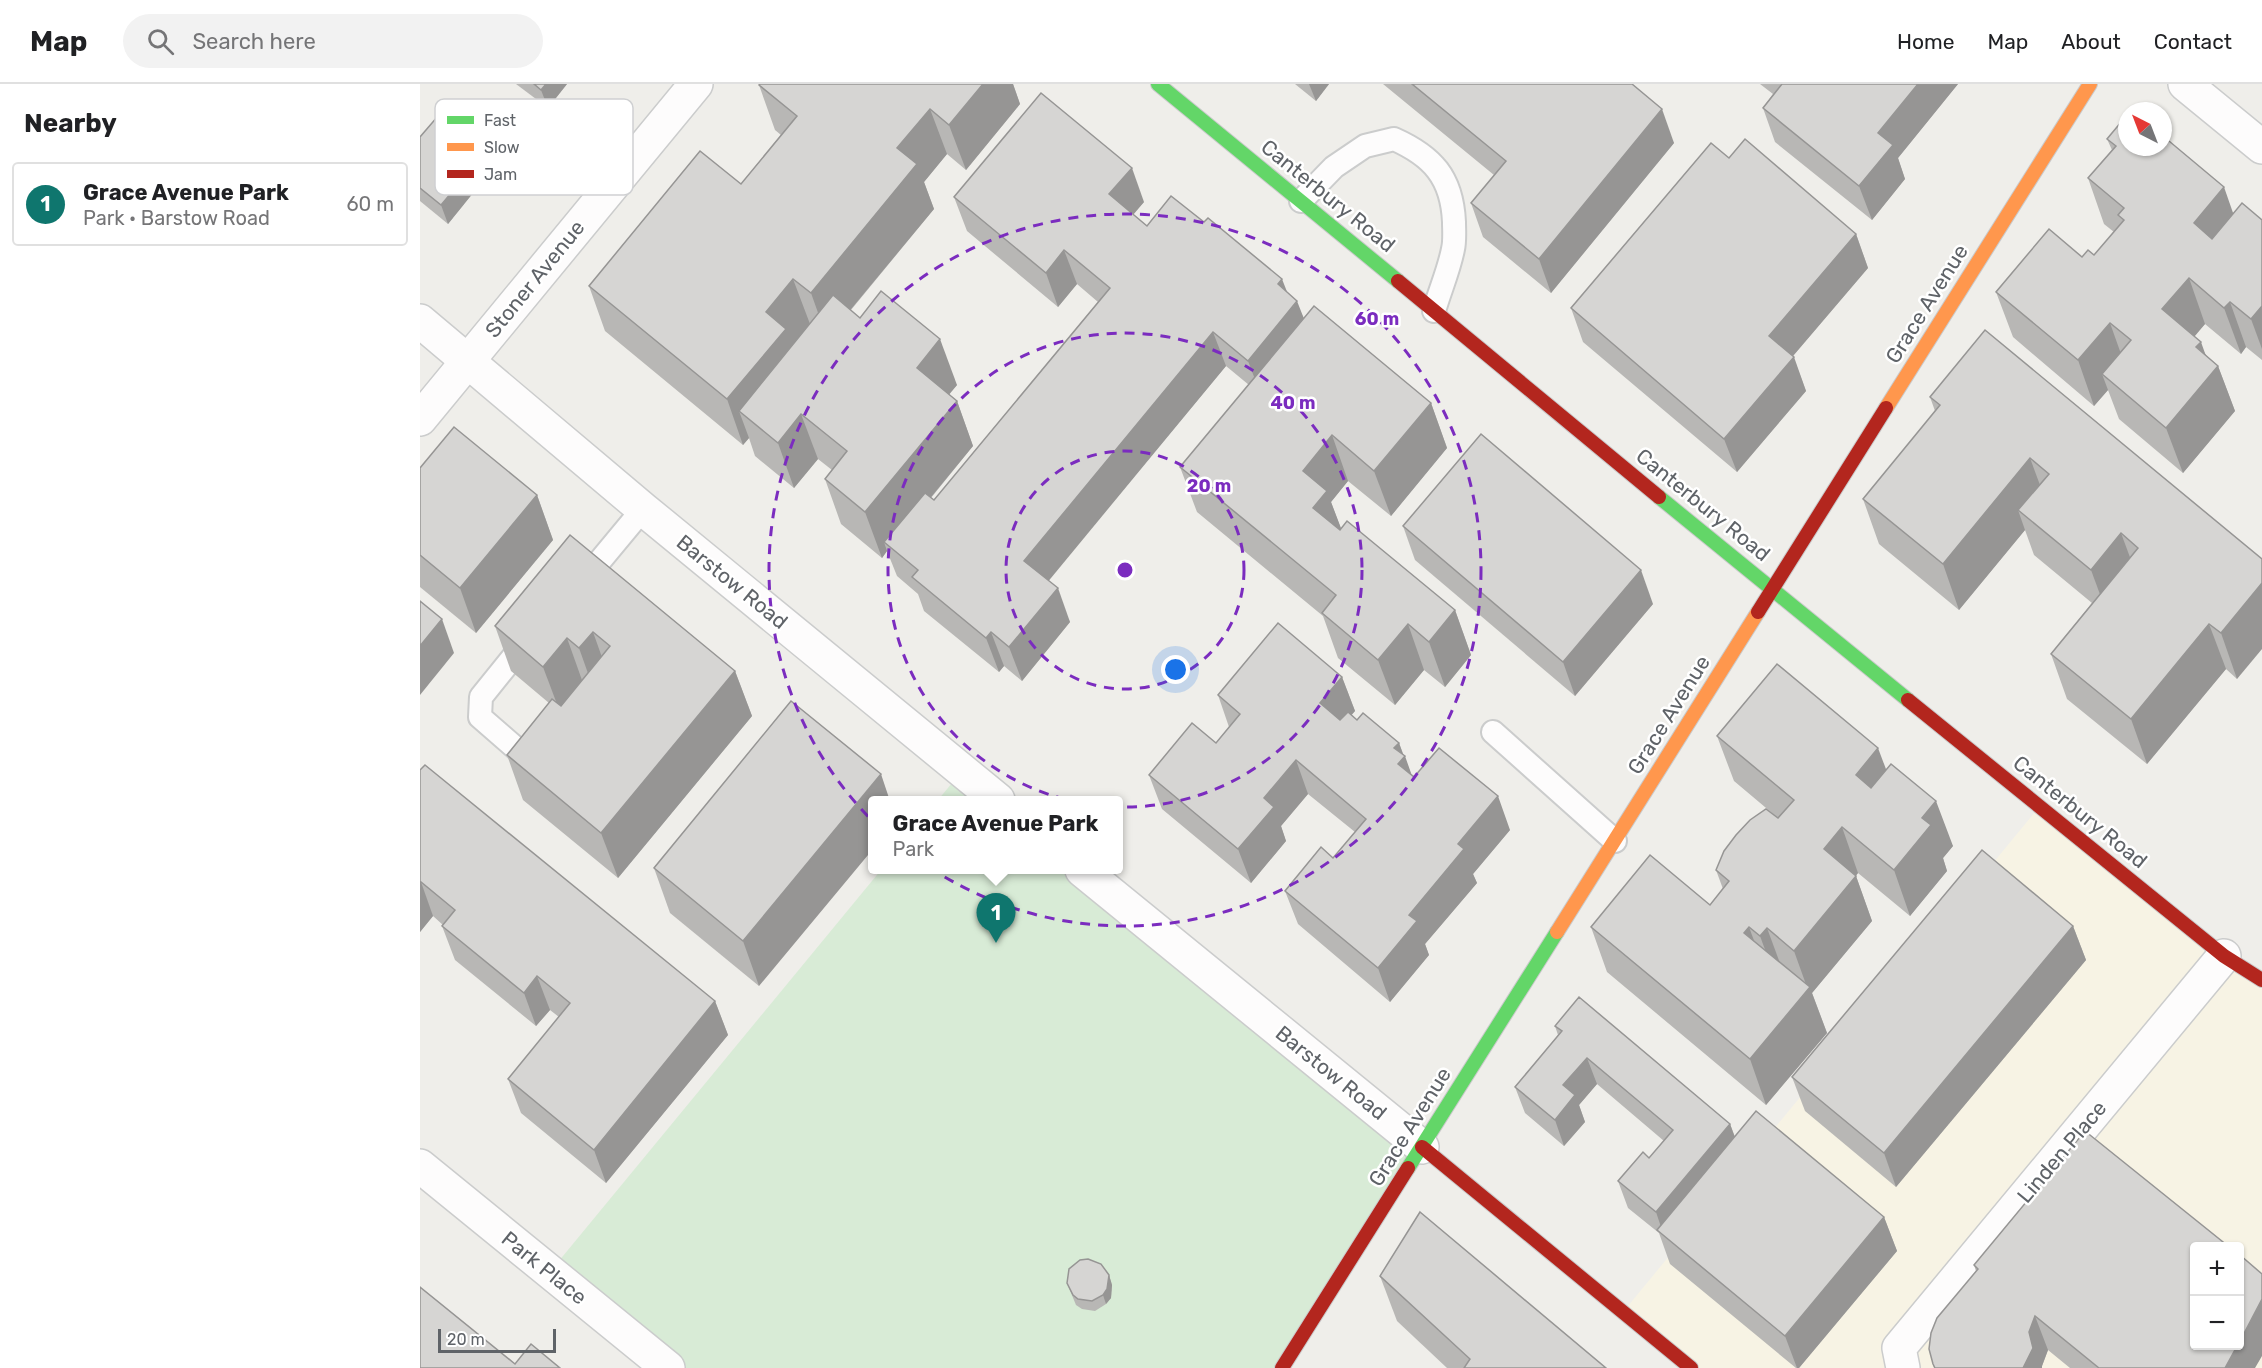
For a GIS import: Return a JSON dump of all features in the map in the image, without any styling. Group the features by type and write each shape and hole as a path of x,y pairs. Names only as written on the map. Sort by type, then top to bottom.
{"street":[{"name":"Stoner Avenue","path":"633,161 696,84"},
{"name":"Canterbury Road","path":"1158,84 1773,590 2224,956 2262,980"},
{"name":"Grace Avenue","path":"1282,1368 2090,84"},
{"path":"2185,84 2262,147"},
{"name":"Stoner Avenue","path":"420,419 605,195"},
{"name":"Barstow Road","path":"420,321 643,509 992,796"},
{"name":"Barstow Road","path":"1088,874 1691,1368"},
{"name":"Linden Place","path":"1895,1362 2224,956"},
{"name":"Park Place","path":"420,1166 668,1368"}],"lane":[{"path":"1301,201 1334,166 1365,146 1394,138 1417,149 1434,165 1447,184 1453,212 1454,247 1434,310"},
{"path":"562,598 577,579 594,568 643,509"},
{"path":"534,764 480,717 481,697 540,625"},
{"path":"1493,732 1615,841"}],"shaded area":[{"path":"2040,806 2262,980 2262,1368 1692,1368 1623,1312"}],"green space":[{"path":"962,771 993,796 941,796"},
{"path":"878,874 1087,874 1422,1147 1282,1368 668,1368 549,1273"}],"building":[{"path":"534,84 546,84 541,90"},
{"path":"760,84 983,84 949,125 930,109 897,148 917,164 811,293 793,279 766,312 786,329 727,399 589,286 700,151 741,184 797,116"},
{"path":"1412,84 1632,84 1662,109 1539,259 1471,203 1506,161"},
{"path":"1782,84 1918,84 1878,133 1893,145 1859,186 1763,108"},
{"path":"1041,93 1132,168 1109,194 1147,226 1171,196 1204,222 1208,218 1282,279 1278,284 1297,301 1248,361 1213,332 1024,561 1058,588 1009,647 991,632 986,638 912,577 918,570 884,542 925,493 934,500 1110,288 1064,250 1046,273 954,197"},
{"path":"435,120 435,195 449,195 441,205 420,188 420,137"},
{"path":"2118,126 2118,156 2172,156 2172,144 2224,187 2194,223 2212,239 2242,203 2262,220 2262,306 2251,319 2230,302 2224,308 2189,278 2162,309 2201,342 2196,347 2218,366 2166,428 2102,374 2131,340 2110,323 2078,360 1996,292 2049,229 2082,257 2088,250 2094,255 2124,220 2118,215 2124,208 2088,178 2116,146 2107,139"},
{"path":"1745,139 1856,234 1769,336 1794,357 1724,439 1571,308 1711,143 1729,158"},
{"path":"881,291 940,339 917,368 957,401 865,512 825,479 847,451 801,414 778,443 739,411 833,295 860,318"},
{"path":"1314,306 1431,403 1374,471 1332,435 1303,471 1327,491 1313,508 1340,530 1347,521 1455,610 1429,642 1408,624 1378,660 1322,613 1336,595 1180,467"},
{"path":"1985,330 2262,559 2262,583 2221,633 2209,624 2131,719 2051,654 2138,548 2121,533 2091,570 2018,510 2049,474 2030,458 1943,564 1863,499 1940,405 1930,397"},
{"path":"454,427 537,495 460,588 420,555 420,468"},
{"path":"1481,434 1641,570 1563,662 1403,526"},
{"path":"570,535 735,671 601,833 507,755 552,699 561,706 610,646 593,632 579,648 567,638 543,667 495,626"},
{"path":"420,601 442,619 420,646"},
{"path":"1278,623 1342,677 1320,703 1340,720 1348,712 1357,720 1363,713 1399,743 1394,748 1405,756 1398,764 1414,777 1439,748 1498,796 1458,844 1464,849 1409,915 1417,921 1378,968 1285,891 1321,847 1333,858 1366,819 1296,760 1264,798 1274,807 1238,849 1149,775 1192,723 1216,743 1240,714 1218,695"},
{"path":"1777,664 1878,748 1856,775 1871,788 1891,764 1936,801 1922,818 1931,825 1894,870 1842,827 1824,849 1856,876 1794,951 1767,928 1760,936 1749,927 1744,933 1810,987 1750,1059 1591,927 1650,855 1710,905 1729,881 1716,870 1724,851 1736,835 1750,820 1766,809 1778,818 1794,800 1717,736"},
{"path":"791,701 881,774 743,941 654,868"},
{"path":"425,765 715,1001 594,1150 508,1079 570,1003 537,976 524,993 442,926 455,910 420,883 420,770"},
{"path":"1982,850 2073,926 1884,1153 1792,1077"},
{"path":"1579,997 1730,1124 1656,1212 1618,1181 1643,1152 1649,1158 1673,1130 1587,1058 1563,1085 1575,1095 1555,1120 1515,1087 1562,1031 1555,1026"},
{"path":"1756,1111 1884,1217 1785,1336 1657,1230"},
{"path":"2085,1131 2223,1242 2190,1242 2190,1350 2235,1350 2225,1368 2099,1368 2035,1316 2029,1332 2033,1348 2023,1368 1935,1368 1929,1349 1931,1333 1937,1318 1978,1269 1974,1265"},
{"path":"1420,1212 1606,1368 1464,1368 1470,1359 1380,1276"},
{"path":"2244,1258 2262,1274 2262,1299 2244,1333"},
{"path":"1088,1259 1101,1264 1109,1275 1107,1289 1103,1295 1092,1301 1078,1299 1073,1295 1067,1283 1069,1269 1080,1260"},
{"path":"420,1287 515,1364 531,1344 560,1368 420,1368"}],"traffic: fast":[{"path":"1158,84 1398,281"},
{"path":"1659,497 1908,700"},
{"path":"1408,1168 1557,932"}],"traffic: slow":[{"path":"1886,408 2090,84"},
{"path":"1557,932 1758,612"}],"traffic: jam":[{"path":"1398,281 1659,497"},
{"path":"1758,612 1886,408"},
{"path":"1908,700 2224,956 2262,980"},
{"path":"1422,1147 1691,1368"},
{"path":"1282,1368 1408,1168"}],"place":[{"name":"Grace Avenue Park","path":"996,943"}]}
